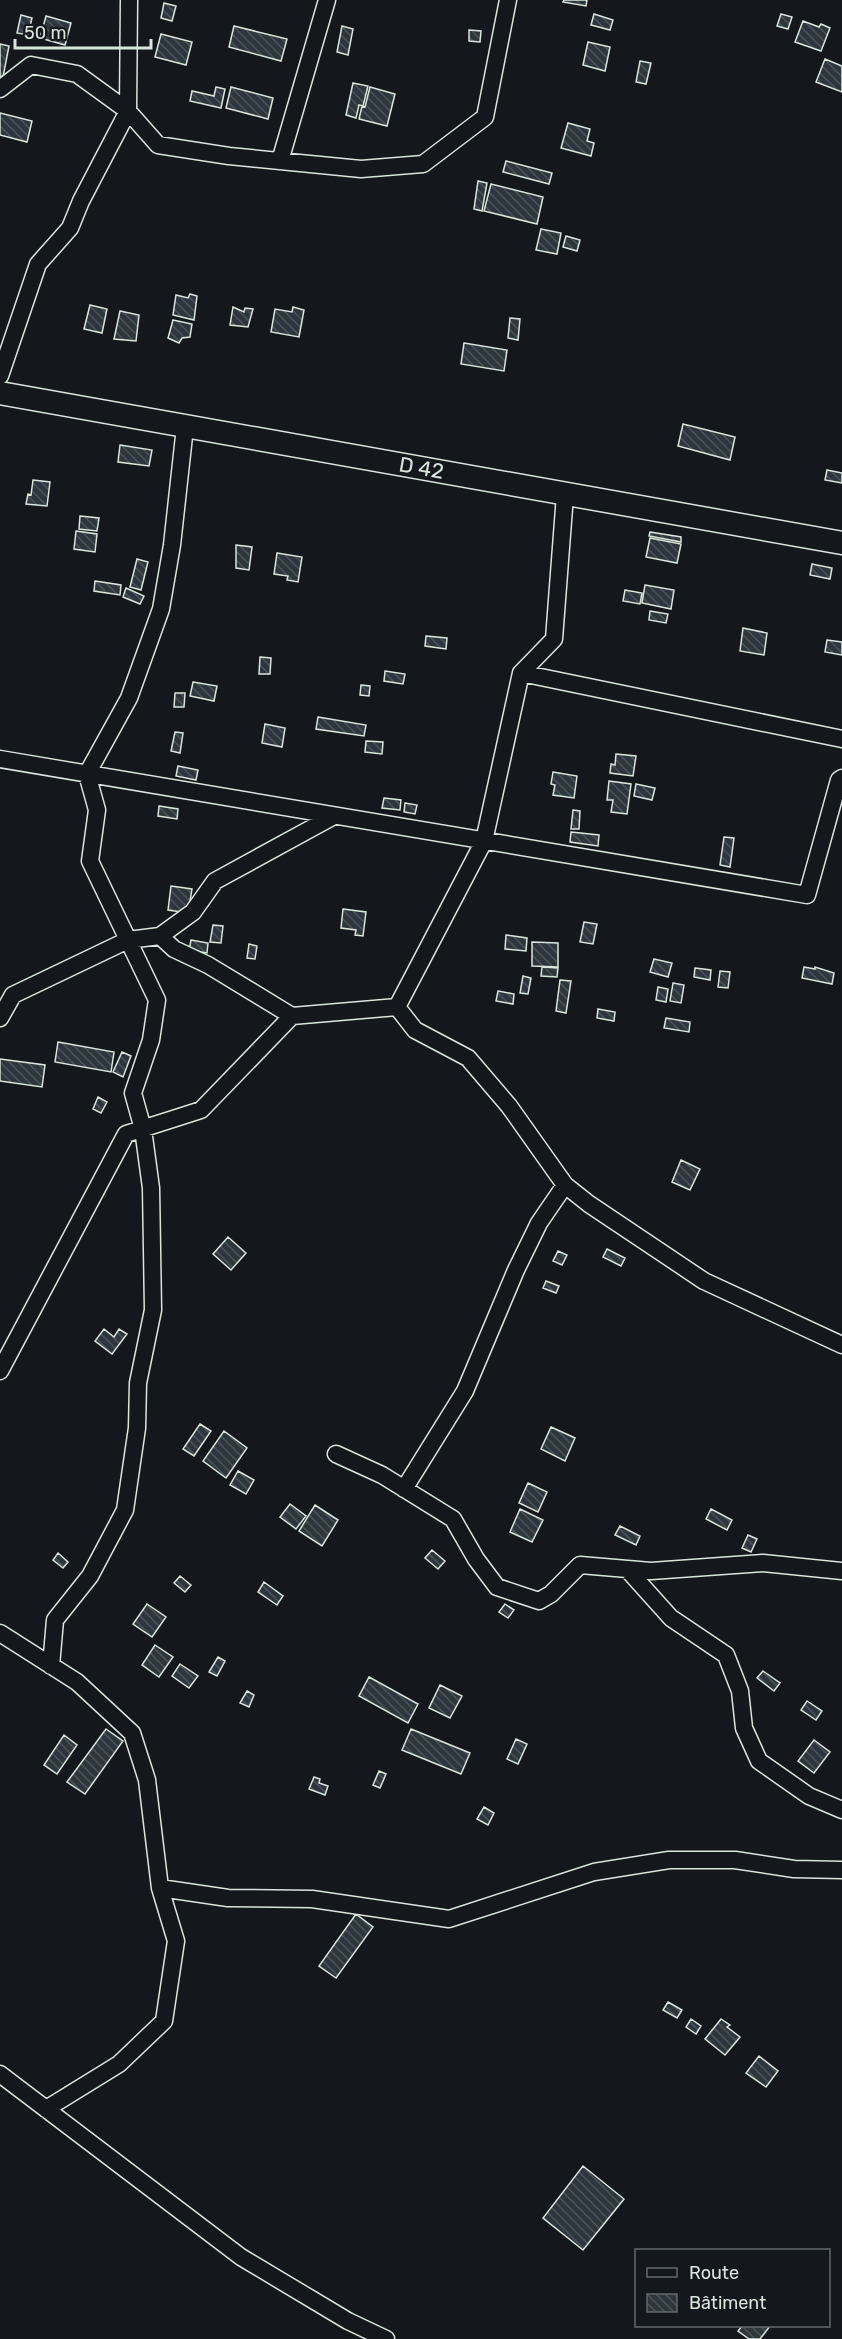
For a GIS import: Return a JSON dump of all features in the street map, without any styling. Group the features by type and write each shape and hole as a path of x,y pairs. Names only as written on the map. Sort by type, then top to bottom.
{"street":[{"path":"0,376 38,264 70,228 81,201 128,111 129,0"},
{"path":"280,161 327,0"},
{"path":"0,89 32,65 77,74 128,111 158,145 229,156 361,169 423,164 485,117 508,0"},
{"name":"D 42","path":"0,393 842,543"},
{"path":"51,1666 55,1620 90,1576 125,1510 137,1428 138,1383 153,1310 151,1188 142,1129 133,1093 151,1040 157,1000 90,861 97,810 87,774 129,698 161,609 172,545 185,427"},
{"path":"396,1007 484,840 521,673 554,639 565,495"},
{"path":"521,673 842,739"},
{"path":"0,759 807,895 839,780 842,778"},
{"path":"0,1018 13,995 128,940 160,936 193,912 215,881 334,816"},
{"path":"160,936 174,949 208,965 292,1016 396,1007"},
{"path":"396,1007 415,1030 468,1058 509,1106 565,1185 618,1224 704,1281 842,1345"},
{"path":"0,1371 126,1134 201,1110 292,1016"},
{"path":"404,1489 465,1391 534,1232 565,1185"},
{"path":"336,1454 382,1475 453,1520 476,1559 497,1587 539,1601 551,1594 580,1565 651,1570 763,1563 842,1571"},
{"path":"627,1569 671,1618 726,1655 740,1691 744,1728 759,1761 809,1796 842,1810"},
{"path":"0,1633 77,1683 132,1734 147,1780 160,1888 176,1941 164,2021 119,2064 46,2109"},
{"path":"160,1888 228,1898 312,1899 448,1919 594,1872 669,1860 735,1860 794,1869 842,1870"},
{"path":"0,2074 241,2257 348,2321 386,2339"}],"building":[{"path":"564,0 587,0 586,6 563,2"},
{"path":"164,3 176,6 172,21 161,18"},
{"path":"594,14 613,20 610,30 591,25"},
{"path":"781,14 792,17 788,29 777,26"},
{"path":"21,15 32,18 28,35 17,33"},
{"path":"46,16 71,23 65,45 40,38"},
{"path":"803,21 830,28 821,51 795,42"},
{"path":"234,26 287,39 281,61 229,47"},
{"path":"342,26 353,29 348,55 337,52"},
{"path":"469,30 481,31 480,42 469,41"},
{"path":"161,34 192,42 186,65 155,57"},
{"path":"588,42 610,47 605,71 583,65"},
{"path":"0,44 9,46 3,77 0,76"},
{"path":"825,59 842,66 842,92 816,82"},
{"path":"640,61 651,63 646,84 636,82"},
{"path":"353,83 368,86 363,106 359,105 356,118 346,115"},
{"path":"216,87 225,89 221,108 190,101 192,91 214,96"},
{"path":"231,87 273,98 268,119 226,108"},
{"path":"370,87 395,94 387,126 359,119"},
{"path":"0,113 32,121 27,142 0,135"},
{"path":"568,123 590,129 587,141 594,143 591,156 561,148"},
{"path":"506,161 552,173 549,184 503,172"},
{"path":"478,181 487,183 482,211 474,209"},
{"path":"491,184 543,197 537,224 484,211"},
{"path":"541,229 561,233 557,254 536,250"},
{"path":"566,236 580,240 577,251 563,247"},
{"path":"190,294 197,296 194,320 173,315 176,295 188,298"},
{"path":"90,305 107,309 102,333 84,329"},
{"path":"233,307 244,312 245,308 253,309 248,327 230,325"},
{"path":"293,307 304,310 299,337 271,332 275,309 292,312"},
{"path":"120,311 139,315 136,341 114,339"},
{"path":"510,318 520,319 518,340 508,338"},
{"path":"173,320 192,324 190,337 182,338 179,343 168,338"},
{"path":"464,343 507,350 504,371 461,364"},
{"path":"683,424 735,437 730,460 678,446"},
{"path":"120,445 152,450 149,466 118,462"},
{"path":"827,470 842,473 842,483 825,480"},
{"path":"33,480 50,482 47,506 26,504 28,494 31,495"},
{"path":"80,516 99,518 97,531 79,529"},
{"path":"76,531 97,534 95,552 74,549"},
{"path":"650,532 681,537 681,542 649,536"},
{"path":"650,538 681,544 677,563 646,557"},
{"path":"236,545 252,547 249,570 236,568"},
{"path":"277,553 302,557 298,582 287,580 288,576 274,574"},
{"path":"137,559 148,562 141,590 130,587"},
{"path":"812,564 832,568 830,579 810,575"},
{"path":"95,581 121,585 120,595 94,591"},
{"path":"645,585 674,590 671,609 642,603"},
{"path":"126,588 144,596 140,604 123,597"},
{"path":"625,590 642,593 640,604 623,601"},
{"path":"650,611 668,614 666,623 649,620"},
{"path":"743,628 767,633 764,655 740,651"},
{"path":"426,636 447,638 446,649 425,646"},
{"path":"827,640 842,642 842,655 825,652"},
{"path":"260,657 271,658 270,674 259,674"},
{"path":"385,671 405,674 403,684 384,681"},
{"path":"193,682 217,686 214,701 190,696"},
{"path":"361,685 370,686 369,696 360,695"},
{"path":"175,693 185,693 184,707 174,707"},
{"path":"318,717 366,725 364,736 316,729"},
{"path":"265,724 285,728 282,747 262,743"},
{"path":"175,732 183,733 180,753 171,751"},
{"path":"366,741 383,742 382,754 365,752"},
{"path":"616,754 636,756 633,776 610,773 611,764 615,765"},
{"path":"178,766 198,770 196,780 176,776"},
{"path":"553,772 577,776 574,798 553,795 555,785 551,784"},
{"path":"609,781 631,784 627,814 611,812 613,800 607,800"},
{"path":"636,784 655,788 652,800 634,796"},
{"path":"384,798 401,800 400,810 382,808"},
{"path":"405,803 417,805 415,814 404,812"},
{"path":"159,806 178,809 177,819 158,816"},
{"path":"573,810 580,811 579,829 571,829"},
{"path":"571,832 599,835 598,846 570,842"},
{"path":"724,837 734,838 730,867 720,865"},
{"path":"171,886 192,889 188,913 168,910"},
{"path":"343,909 366,912 363,936 355,935 356,930 341,928"},
{"path":"584,922 597,924 593,944 580,942"},
{"path":"213,925 223,926 221,943 210,942"},
{"path":"506,935 527,938 526,951 505,949"},
{"path":"191,940 208,943 207,953 189,950"},
{"path":"532,942 558,943 558,967 532,966"},
{"path":"249,944 257,946 255,959 247,958"},
{"path":"654,959 672,963 668,977 650,972"},
{"path":"542,967 558,968 557,977 541,976"},
{"path":"804,967 815,969 815,967 834,973 832,984 802,978"},
{"path":"695,968 711,970 710,980 694,977"},
{"path":"720,971 730,972 728,988 718,987"},
{"path":"523,976 531,978 528,994 520,993"},
{"path":"560,980 571,981 566,1013 556,1011"},
{"path":"673,983 684,985 681,1003 670,1001"},
{"path":"658,987 668,989 666,1002 656,1000"},
{"path":"498,991 514,994 513,1004 496,1001"},
{"path":"598,1009 615,1012 614,1021 597,1018"},
{"path":"666,1018 690,1022 689,1032 664,1028"},
{"path":"58,1042 114,1052 111,1072 55,1062"},
{"path":"122,1052 131,1056 123,1077 113,1072"},
{"path":"0,1059 45,1065 42,1087 0,1081"},
{"path":"98,1097 107,1102 101,1113 93,1109"},
{"path":"681,1160 700,1169 690,1190 672,1182"},
{"path":"228,1237 246,1253 231,1270 213,1254"},
{"path":"607,1249 625,1258 621,1266 603,1257"},
{"path":"558,1251 567,1255 562,1265 553,1261"},
{"path":"546,1281 559,1286 556,1293 543,1288"},
{"path":"104,1329 114,1337 119,1329 127,1334 112,1354 95,1341"},
{"path":"200,1424 211,1431 194,1456 183,1449"},
{"path":"551,1427 575,1438 565,1461 541,1449"},
{"path":"224,1431 247,1448 226,1478 203,1461"},
{"path":"238,1471 254,1480 246,1494 230,1485"},
{"path":"528,1483 547,1492 538,1512 519,1503"},
{"path":"290,1504 306,1516 296,1529 280,1517"},
{"path":"315,1505 338,1520 322,1546 299,1531"},
{"path":"520,1509 543,1520 532,1542 510,1532"},
{"path":"711,1509 732,1520 727,1530 706,1519"},
{"path":"620,1526 640,1536 636,1545 615,1535"},
{"path":"748,1535 757,1539 751,1552 742,1548"},
{"path":"432,1550 445,1561 438,1569 425,1558"},
{"path":"58,1553 68,1562 63,1568 53,1560"},
{"path":"180,1576 191,1585 185,1592 174,1583"},
{"path":"264,1582 283,1596 277,1605 258,1592"},
{"path":"147,1604 166,1617 152,1637 133,1624"},
{"path":"505,1604 514,1610 508,1618 499,1612"},
{"path":"155,1645 173,1657 159,1677 142,1665"},
{"path":"218,1657 225,1661 217,1676 209,1672"},
{"path":"180,1664 198,1676 189,1688 172,1676"},
{"path":"763,1671 780,1683 774,1691 757,1678"},
{"path":"369,1677 418,1704 408,1723 359,1696"},
{"path":"440,1685 462,1696 450,1718 429,1708"},
{"path":"247,1691 254,1695 249,1707 240,1703"},
{"path":"807,1701 822,1711 816,1720 801,1710"},
{"path":"106,1729 123,1741 85,1794 67,1782"},
{"path":"411,1729 470,1753 461,1774 402,1750"},
{"path":"64,1735 77,1745 57,1774 44,1765"},
{"path":"516,1739 527,1744 518,1764 507,1759"},
{"path":"814,1740 830,1752 814,1773 798,1761"},
{"path":"379,1771 386,1774 380,1788 373,1785"},
{"path":"314,1777 320,1779 319,1783 328,1786 325,1795 309,1789"},
{"path":"484,1807 494,1813 488,1825 477,1819"},
{"path":"356,1914 373,1927 336,1978 319,1966"},
{"path":"668,2002 682,2010 677,2018 663,2010"},
{"path":"691,2019 701,2026 696,2034 686,2027"},
{"path":"721,2019 730,2025 727,2027 740,2037 725,2055 705,2039"},
{"path":"759,2056 778,2071 766,2087 746,2073"},
{"path":"583,2166 624,2199 583,2250 543,2218"},
{"path":"741,2327 769,2327 760,2339 749,2339 738,2331"}]}
